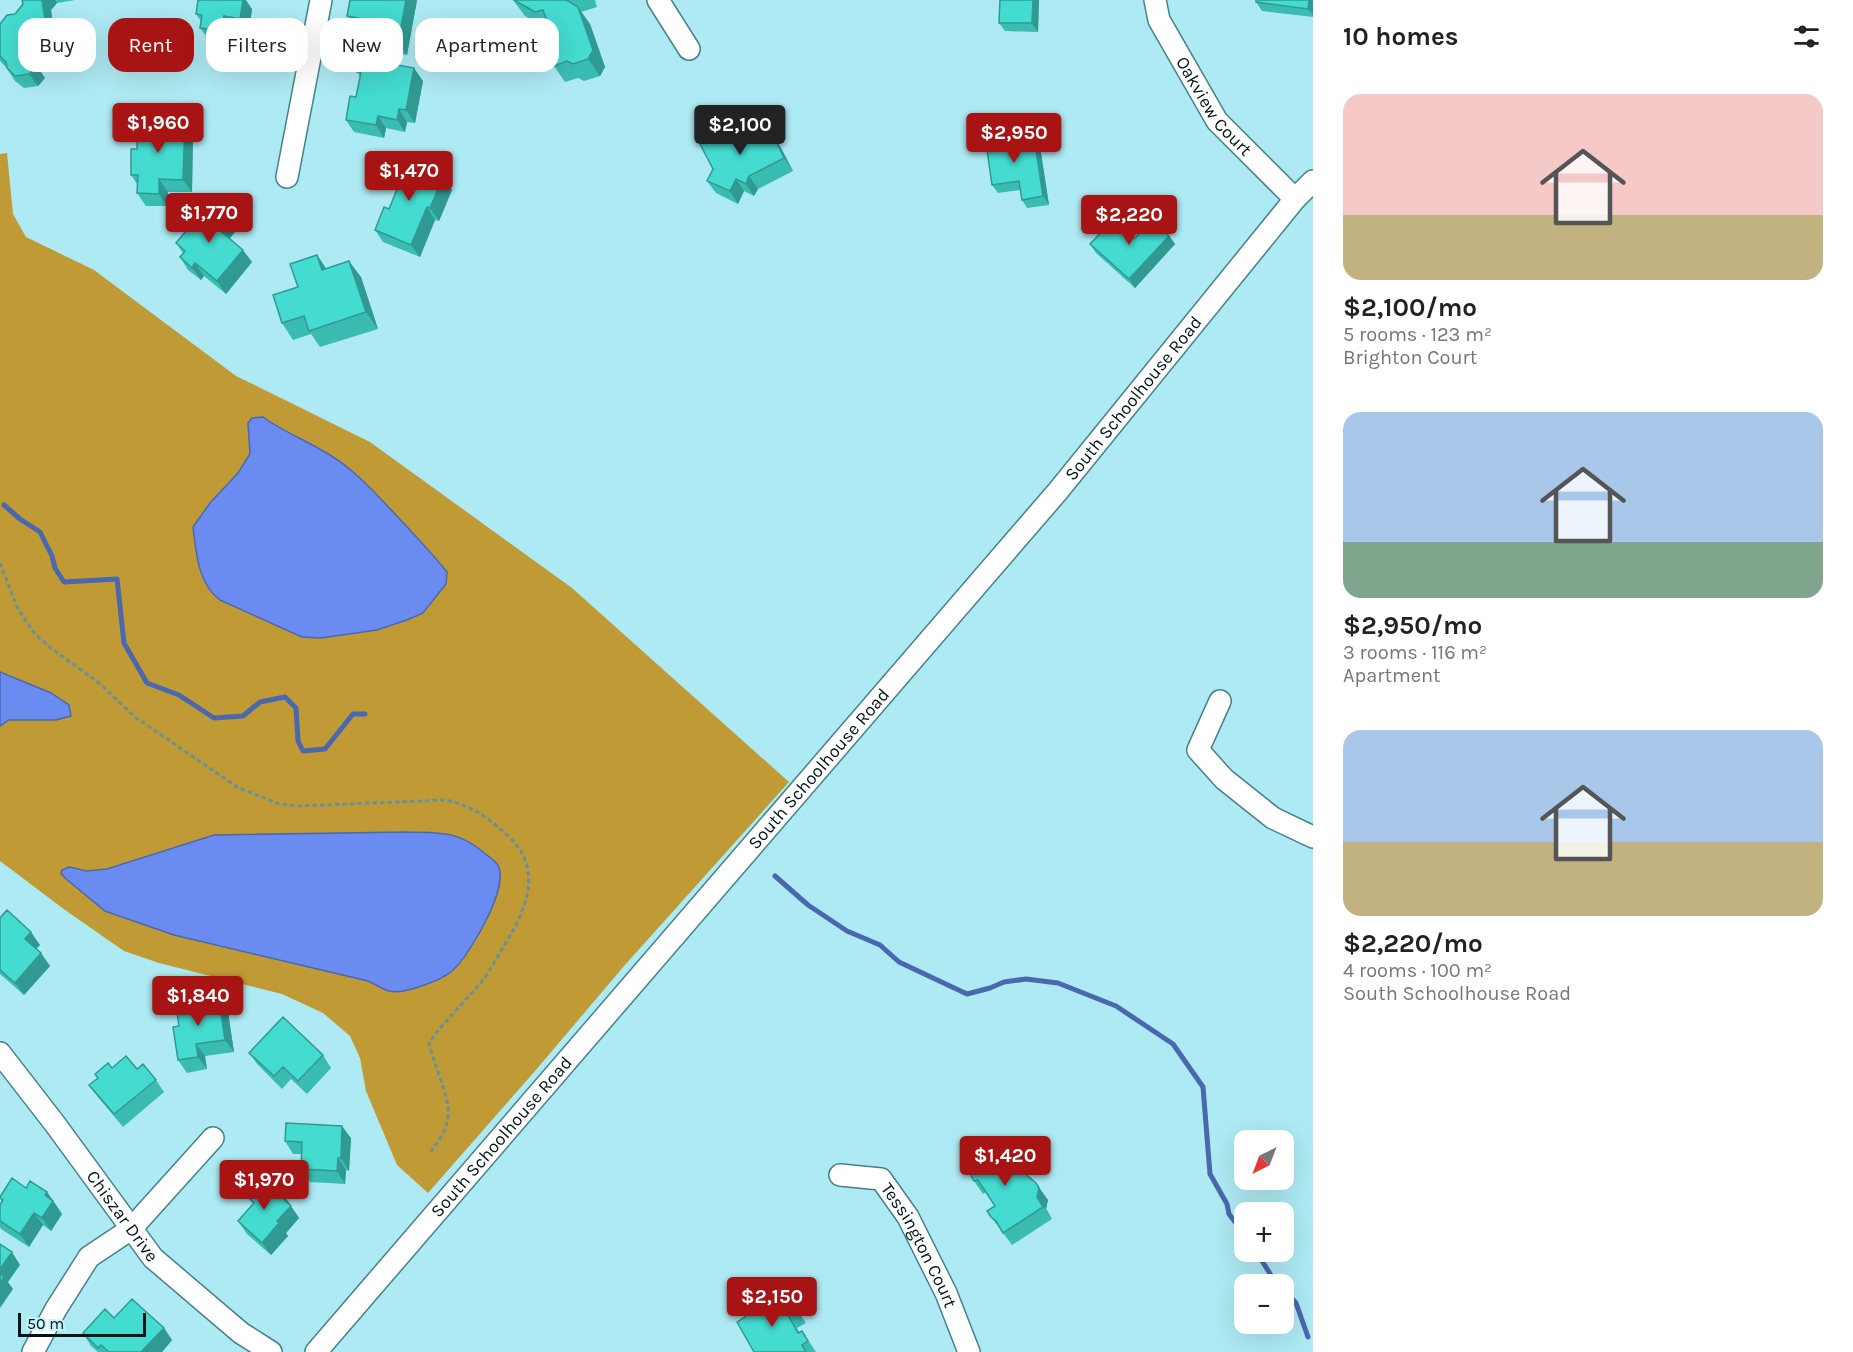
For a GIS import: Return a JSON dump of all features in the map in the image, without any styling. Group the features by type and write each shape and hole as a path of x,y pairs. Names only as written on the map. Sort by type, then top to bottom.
{"street":[{"path":"287,177 321,0"},
{"path":"658,0 689,49"},
{"name":"Oakview Court","path":"1155,0 1158,20 1217,121 1294,199"},
{"name":"South Schoolhouse Road","path":"316,1352 1058,491 1294,199 1313,181"},
{"path":"1220,701 1198,750 1224,779 1273,818 1313,837"},
{"name":"Chiszar Drive","path":"0,1053 153,1258 241,1333 271,1352"},
{"path":"33,1352 56,1309 89,1257 131,1229 213,1138"},
{"name":"Tessington Court","path":"840,1175 881,1179 908,1216 946,1293 969,1352"}],"path":[{"path":"0,563 18,609 35,633 52,649 99,682 135,717 237,787 279,804 299,806 444,800 463,804 479,812 512,839 523,855 528,872 529,886 526,904 520,920 485,977 439,1028 429,1043 448,1102 448,1117 444,1132 431,1152"}],"shaded area":[{"path":"7,153 13,214 26,237 94,270 236,376 370,442 572,588 789,782 624,966 428,1193 397,1165 366,1091 360,1058 350,1036 323,1013 282,994 159,963 124,951 0,861 0,154"}],"water":[{"path":"263,417 327,453 353,472 428,549 447,572 446,584 423,613 377,630 321,638 302,637 220,600 213,593 199,567 193,527 210,503 238,473 250,454 248,423 252,418"},
{"path":"0,672 51,693 69,705 71,716 56,720 9,720 0,726"},
{"path":"406,832 447,834 465,840 494,861 500,874 499,887 487,919 460,962 441,978 404,991 389,991 368,981 174,935 105,911 61,873 69,867 87,871 107,869 214,835"}],"building":[{"path":"22,0 42,0 45,18 18,18 18,72 31,72 15,76 0,56 0,24 7,15 15,14 23,4"},
{"path":"198,0 243,0 240,18 224,16 224,18 206,18 206,29 200,28 202,15 196,14"},
{"path":"350,0 406,0 403,18 347,16"},
{"path":"514,0 567,0 578,7 593,50 588,59 573,64 567,61 559,64 559,18 546,18 543,10 535,12"},
{"path":"1000,0 1033,0 1032,23 999,23"},
{"path":"1256,0 1309,0 1308,9 1256,2"},
{"path":"403,66 414,68 406,110 399,109 397,120 378,116 376,125 346,120 350,96 356,97 361,72 403,72"},
{"path":"138,119 185,121 183,180 159,179 159,194 137,193 138,175 131,175 131,149 137,149"},
{"path":"757,122 761,124 768,138 773,135 784,158 749,176 746,184 736,179 730,191 707,181 713,169 700,144 723,132 728,142 746,133 750,125"},
{"path":"1020,132 1022,151 1035,144 1043,196 1022,200 1019,181 992,185 985,136"},
{"path":"401,160 443,177 411,245 375,230 384,207 389,209 400,182 393,179"},
{"path":"209,204 227,219 218,229 243,250 217,281 195,263 192,268 180,257 185,251 176,243"},
{"path":"1113,220 1134,239 1152,220 1169,236 1129,279 1090,244"},
{"path":"317,255 322,270 349,261 366,312 309,331 304,316 282,323 273,295 298,287 290,264"},
{"path":"7,910 31,932 25,939 41,953 15,983 0,970 0,918"},
{"path":"219,1000 225,1040 196,1044 198,1057 178,1060 173,1027 179,1026 176,1006"},
{"path":"283,1017 323,1055 298,1081 283,1067 274,1076 249,1053"},
{"path":"126,1056 137,1069 143,1064 156,1080 114,1114 89,1085 98,1078 95,1074 108,1063 112,1068"},
{"path":"286,1123 342,1126 341,1158 338,1158 337,1171 301,1169 302,1142 285,1141"},
{"path":"997,1143 1006,1158 1036,1183 1039,1188 1037,1197 1043,1207 1003,1233 987,1211 995,1206 978,1180 974,1181 964,1163"},
{"path":"12,1178 26,1188 30,1181 47,1192 45,1195 53,1201 42,1218 34,1213 20,1234 0,1221 0,1205 3,1200 0,1197"},
{"path":"266,1178 281,1192 279,1195 291,1206 262,1243 238,1221 254,1203 249,1198"},
{"path":"0,1244 12,1252 0,1269"},
{"path":"778,1295 785,1308 793,1304 797,1311 788,1315 798,1333 802,1331 808,1341 802,1345 806,1352 754,1352 737,1322 745,1317 744,1314"},
{"path":"132,1299 164,1328 141,1352 109,1352 101,1345 98,1348 83,1333 105,1309 114,1318"}],"waterway":[{"path":"4,505 40,532 52,556 55,568 64,582 117,579 124,643 147,683 179,695 214,718 243,716 260,702 285,697 296,708 298,741 303,751 325,749 353,714 365,714"},
{"path":"775,876 808,905 847,931 880,945 899,962 967,994 1004,982 1026,979 1058,983 1116,1006 1173,1044 1203,1087 1210,1174 1234,1221"},
{"path":"1263,1262 1270,1274"},
{"path":"1294,1301 1308,1337"}]}
